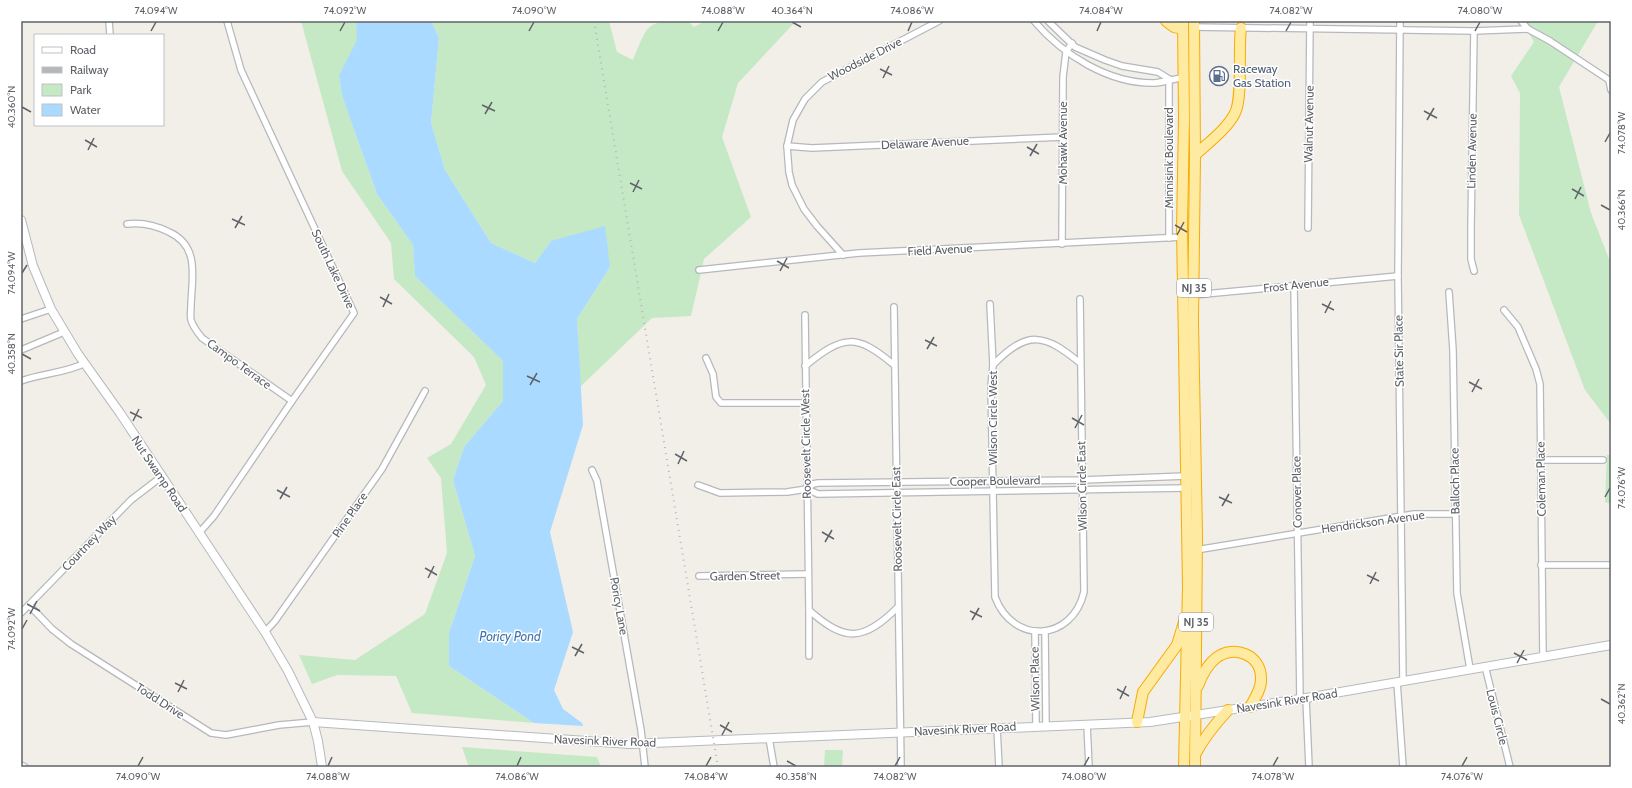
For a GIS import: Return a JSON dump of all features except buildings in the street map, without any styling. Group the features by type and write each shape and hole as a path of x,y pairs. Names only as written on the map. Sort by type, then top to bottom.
{"highway":[{"path":"1166,21 1174,27 1183,25"},
{"name":"NJ 35","path":"1194,24 1196,550 1195,767"},
{"name":"NJ 35","path":"1183,25 1183,237 1188,606 1184,767"},
{"path":"1195,155 1228,123 1235,113 1238,97 1241,28"},
{"path":"1137,722 1143,692 1178,643 1188,606"},
{"path":"1196,694 1204,672 1212,662 1228,652 1237,651 1252,657 1260,670 1261,685 1250,707"},
{"path":"1195,754 1203,739 1228,710"}],"main road":[{"name":"Nut Swamp Road","path":"21,220 32,266 51,309 64,332 199,533 288,671 313,722 322,767"},
{"name":"Navesink River Road","path":"313,722 608,743 642,744 1137,722 1185,717 1250,707 1611,645"}],"street":[{"path":"109,21 110,34"},
{"name":"South Lake Drive","path":"199,533 214,516 354,313 241,70 227,21"},
{"name":"Woodside Drive","path":"843,255 817,226 797,195 789,172 787,146 793,120 809,94 822,82 940,21"},
{"path":"1034,21 1066,52 1092,67 1122,78 1157,83 1169,79 1182,78"},
{"path":"1048,21 1072,44 1104,60 1129,68 1158,72 1169,79"},
{"name":"Walnut Avenue","path":"1308,228 1310,21"},
{"name":"State Sir Place","path":"1400,21 1398,276 1401,516 1400,681 1403,767"},
{"path":"1521,21 1528,29 1550,41 1610,79 1611,90"},
{"path":"1183,25 1194,24 1241,28 1474,31 1528,29"},
{"name":"Linden Avenue","path":"1474,31 1471,227 1471,259 1474,271"},
{"path":"1066,52 1072,44"},
{"name":"Mohawk Avenue","path":"1062,244 1064,76 1066,52"},
{"name":"Minnisink Boulevard","path":"1169,79 1169,238"},
{"name":"Delaware Avenue","path":"787,146 812,148 1063,137"},
{"name":"Campo Terrace","path":"127,224 138,223 153,225 172,233 185,243 192,258 191,318 197,332 202,338 292,401"},
{"name":"Field Avenue","path":"699,270 843,255 1183,237"},
{"name":"Frost Avenue","path":"1194,295 1398,276"},
{"name":"Conover Place","path":"1294,285 1298,534 1303,698 1309,767"},
{"name":"Balloch Place","path":"1449,292 1453,350 1457,593 1470,669"},
{"name":"Wilson Circle East","path":"1045,631 1055,628 1069,620 1075,614 1084,592 1080,299"},
{"name":"Wilson Circle West","path":"990,304 993,365 991,386 994,580 996,597 1004,614 1015,624 1035,631 1045,631"},
{"name":"Roosevelt Circle East","path":"894,307 901,767"},
{"path":"21,319 51,309"},
{"name":"Coleman Place","path":"1504,310 1518,327 1539,379 1543,656"},
{"name":"Roosevelt Circle West","path":"805,315 809,610"},
{"path":"21,350 64,332"},
{"path":"993,365 1014,346 1035,340 1055,343 1080,362"},
{"path":"805,366 832,346 850,342 867,345 894,365"},
{"path":"706,358 713,374 716,397 721,403 806,403"},
{"path":"21,381 47,373 76,368 85,363"},
{"name":"Pine Place","path":"264,632 275,621 382,469 425,391"},
{"path":"1540,460 1603,460"},
{"name":"Poricy Lane","path":"592,470 597,481 645,767"},
{"name":"Cooper Boulevard","path":"698,485 720,493 787,492 807,489 815,483 1082,480 1186,476"},
{"name":"Courtney Way","path":"21,613 132,500 161,477"},
{"name":"Cooper Boulevard","path":"807,489 818,494 1186,488"},
{"name":"Hendrickson Avenue","path":"1196,550 1414,514 1455,514"},
{"path":"1541,565 1611,564"},
{"name":"Garden Street","path":"699,576 808,574"},
{"name":"Todd Drive","path":"29,605 52,629 71,644 211,733 226,735 279,725 313,722"},
{"path":"809,610 824,624 834,629 856,634 876,628 898,607"},
{"path":"809,610 809,656"},
{"name":"Wilson Place","path":"1035,631 1036,726"},
{"name":"Wilson Place","path":"1045,631 1046,725"},
{"name":"Louis Circle","path":"1485,666 1510,767"},
{"path":"1086,724 1089,767"},
{"path":"997,728 999,767"},
{"path":"768,738 774,767"},
{"path":"21,765 25,767"}],"green space":[{"path":"301,21 356,21 358,40 339,75 342,96 377,194 413,245 415,276 503,361 503,401 464,447 453,480 475,556 449,633 449,666 534,723 412,713 396,676 337,675 312,684 299,655 355,660 425,614 447,553 441,478 427,458 451,444 486,385 474,357 394,279 391,243 342,171"},
{"path":"431,21 609,21 617,52 633,60 646,31 656,23 688,21 694,27 705,21 796,21 738,83 722,137 751,217 704,259 691,316 652,318 580,387 577,319 610,267 551,241 535,263 491,243 445,170 431,123 439,38"},
{"path":"1522,21 1598,21 1559,87 1591,213 1611,264 1611,424 1585,390 1519,215 1520,93 1511,76 1534,42"},
{"path":"1607,455 1611,455 1611,504 1605,502"},
{"path":"462,747 597,757 601,767 469,767"},
{"path":"825,750 843,750 842,767 824,767"}],"water":[{"name":"Poricy Pond","path":"356,21 431,21 439,38 431,123 445,170 491,243 535,263 551,241 605,226 610,267 577,319 583,425 550,532 573,632 554,690 563,709 582,723 583,726 534,723 449,666 449,633 475,556 453,480 464,447 503,401 503,361 415,276 413,245 377,194 342,96 339,75 357,40"}],"railway":[{"path":"594,21 718,767"}],"place":[{"name":"Raceway Gas Station","path":"1219,76"}]}
